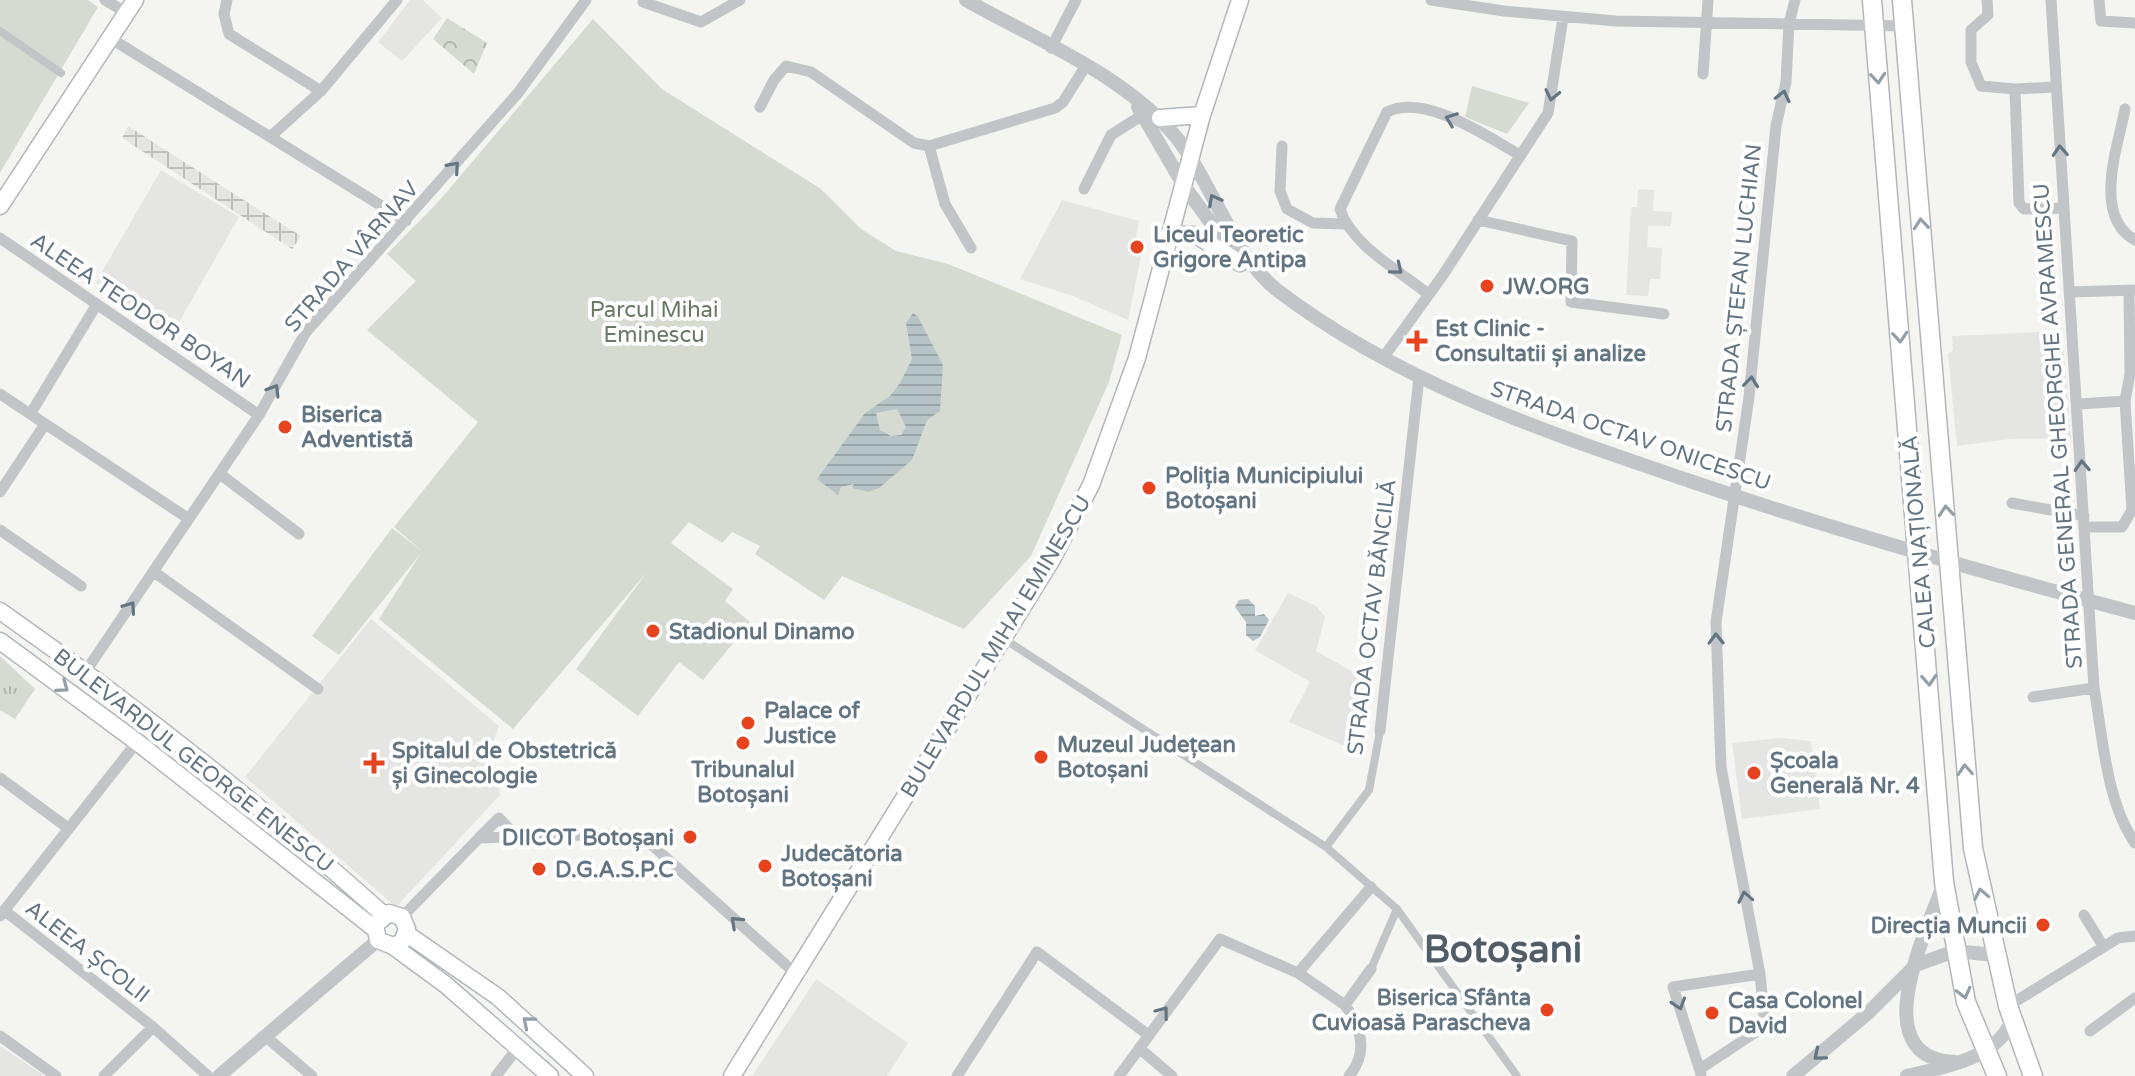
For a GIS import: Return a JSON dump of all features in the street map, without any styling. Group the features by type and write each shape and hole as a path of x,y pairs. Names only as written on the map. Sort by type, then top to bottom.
{"main road":[{"name":"BULEVARDUL MIHAI EMINESCU","path":"732,1076 1004,639 1091,485 1137,358 1202,115 1240,0"},
{"name":"CALEA NAȚIONALĂ","path":"1872,0 1944,882 1966,1002 1997,1076"},
{"name":"CALEA NAȚIONALĂ","path":"1902,0 1951,563 1966,787 1978,876 1995,955 2010,1013 2033,1076"},
{"path":"0,206 131,7"},
{"path":"1152,116 1202,115"},
{"path":"1168,235 1196,235 1240,263"},
{"name":"BULEVARDUL GEORGE ENESCU","path":"0,611 86,671 291,832 384,915"},
{"name":"BULEVARDUL GEORGE ENESCU","path":"0,641 137,742 519,1046 550,1076"},
{"path":"382,938 384,915 404,925 536,1028 585,1076"},
{"path":"382,938 404,925"}],"street":[{"path":"105,0 131,7"},
{"path":"227,0 224,14 229,34 321,91"},
{"path":"270,137 321,91 397,0"},
{"name":"STRADA VÂRNAV","path":"86,671 259,415 306,332 518,93 586,0"},
{"path":"643,2 701,22 740,0"},
{"name":"STRADA OCTAV ONICESCU","path":"966,0 1085,67 1131,97 1191,159 1234,235 1273,287 1383,358 1419,377 1535,428 1734,496 1919,555 2135,613"},
{"path":"1051,48 1076,0"},
{"path":"1431,0 1505,6 1563,18 1904,26"},
{"path":"1703,74 1708,0"},
{"name":"STRADA ȘTEFAN LUCHIAN","path":"1701,1073 1763,1029 1765,1013 1721,767 1716,622 1751,382 1776,126 1786,82 1789,23 1795,0"},
{"path":"1987,0 1988,15 1971,30 1971,62 1981,86 2015,89 2055,87"},
{"name":"STRADA GENERAL GHEORGHE AVRAMESCU","path":"2051,0 2079,404 2094,688 2114,789 2121,815 2135,843"},
{"path":"2099,0 2101,21 2135,23"},
{"path":"1383,358 1548,113 1563,18"},
{"path":"0,31 61,73"},
{"path":"110,38 406,221"},
{"path":"760,107 774,80 786,66 811,72 914,143 929,146 1055,108 1063,102 1085,67"},
{"path":"2015,89 2019,203 2030,210 2064,208"},
{"path":"1428,294 1344,224 1340,209 1348,186 1387,112 1399,106 1417,107 1459,121 1520,155"},
{"path":"2125,109 2109,204 2122,229 2135,240"},
{"path":"1084,189 1111,135 1132,119 1152,116 1184,186 1240,263 1273,287"},
{"path":"929,146 945,204 971,248"},
{"path":"1282,146 1280,191 1287,209 1313,223 1344,224"},
{"path":"1478,220 1572,241 1571,302 1664,314"},
{"name":"ALEEA TEODOR BOYAN","path":"0,238 259,415"},
{"path":"2012,503 2085,522 2122,527 2132,510 2125,401 2130,374 2132,290 2071,292"},
{"path":"31,413 97,304"},
{"name":"STRADA OCTAV BĂNCILĂ","path":"1326,847 1369,790 1380,731 1419,377"},
{"path":"0,394 189,519"},
{"path":"2079,404 2125,401"},
{"path":"0,492 45,424"},
{"path":"220,474 299,534"},
{"path":"0,530 81,586"},
{"path":"154,572 318,689"},
{"path":"1004,639 1326,847 1397,909 1517,1076"},
{"path":"2033,697 2094,688"},
{"path":"2,914 137,742"},
{"path":"0,778 68,828"},
{"path":"404,925 499,818 515,835"},
{"path":"479,838 619,834 638,837 653,846 795,973"},
{"path":"1944,882 1905,998 1909,1031 1929,1056 1955,1062"},
{"path":"1298,973 1371,887"},
{"path":"1345,1005 1371,969 1397,909"},
{"name":"ALEEA ȘCOLII","path":"2,914 153,1027 208,1076"},
{"path":"2084,915 2103,946"},
{"path":"1907,1076 1938,1073 1955,1062 1985,1051 2003,1039 2010,1013 2103,946 2118,938 2135,936"},
{"path":"219,1076 382,938"},
{"path":"1119,1076 1220,939 1298,973 1345,1005 1358,1024 1362,1044 1358,1065 1349,1076"},
{"path":"1793,1076 1867,1014 1916,965 1955,951 1995,955"},
{"path":"957,1076 1037,952 1147,1034"},
{"path":"1701,1073 1673,987 1760,974"},
{"path":"2090,1031 2135,998"},
{"name":"ALEEA ȘCOLII","path":"104,1076 153,1027"},
{"path":"0,1036 56,1076"},
{"path":"265,1036 312,1076"},
{"path":"496,1076 519,1046"},
{"path":"1139,1048 1172,1076"}],"shaded area":[{"path":"410,0 423,0 442,18 402,61 378,42"},
{"path":"128,126 301,236 292,249 122,138"},
{"path":"161,170 239,217 170,338 96,282"},
{"path":"1638,189 1654,190 1653,211 1672,212 1671,226 1648,226 1647,247 1662,248 1660,279 1650,279 1648,296 1626,295 1631,207 1637,207"},
{"path":"1062,200 1139,221 1136,236 1144,241 1128,320 1073,296 1020,279"},
{"path":"913,313 918,317 943,365 940,411 927,420 912,460 879,488 869,492 852,488 854,484 841,487 838,495 817,479 865,413 890,396 900,383 912,359 906,323","holes":["897,409 906,427 901,435 891,436 880,430 876,413"]},
{"path":"2062,331 2071,439 2010,439 1957,446 1948,354 1953,350 1952,336"},
{"path":"1288,593 1316,606 1325,617 1316,651 1371,682 1361,753 1289,722 1310,682 1255,650"},
{"path":"1248,599 1255,606 1255,616 1264,614 1269,620 1260,637 1253,641 1246,635 1246,622 1235,607 1239,600"},
{"name":"Spitalul de Obstetrică și Ginecologie","path":"371,619 499,726 490,749 500,795 396,907 245,777"},
{"name":"Școala Generală Nr. 4","path":"1781,738 1811,741 1820,809 1742,819 1732,743"},
{"path":"816,979 908,1043 887,1076 752,1076"},
{"path":"0,1046 23,1061 45,1076 0,1076"}],"green space":[{"path":"0,0 88,0 98,7 0,173"},
{"path":"447,18 487,43 474,74 433,39"},
{"name":"Parcul Mihai Eminescu","path":"593,19 662,89 821,189 861,229 896,251 948,264 1122,335 1109,382 1031,556 964,629 842,576 824,600 755,554 760,546 732,532 722,543 689,522 671,543 733,589 725,601 750,622 703,680 679,662 638,716 576,669 647,572 513,729 379,619 421,553 339,655 312,636 392,528 423,552 394,527 478,422 367,330 416,281 387,254 440,200"},
{"path":"1472,86 1529,103 1507,134 1465,117"},
{"path":"0,656 35,689 15,719 0,710"}],"place":[{"name":"Liceul Teoretic Grigore Antipa","path":"1137,247"},
{"name":"JW.ORG","path":"1487,286"},
{"name":"Est Clinic - Consultatii și analize","path":"1417,341"},
{"name":"Biserica Adventistă","path":"285,427"},
{"name":"Poliția Municipiului Botoșani","path":"1149,488"},
{"name":"Stadionul Dinamo","path":"653,631"},
{"name":"Palace of Justice","path":"748,723"},
{"name":"Tribunalul Botoșani","path":"743,743"},
{"name":"Muzeul Județean Botoșani","path":"1041,757"},
{"name":"Spitalul de Obstetrică și Ginecologie","path":"374,763"},
{"name":"Școala Generală Nr. 4","path":"1754,773"},
{"name":"DIICOT Botoșani","path":"690,837"},
{"name":"Judecătoria Botoșani","path":"765,866"},
{"name":"D.G.A.S.P.C","path":"539,869"},
{"name":"Direcția Muncii","path":"2043,925"},
{"name":"Biserica Sfânta Cuvioasă Parascheva","path":"1547,1010"},
{"name":"Casa Colonel David","path":"1712,1013"}],"district":[{"name":"Botoșani","path":"1503,949"}]}
